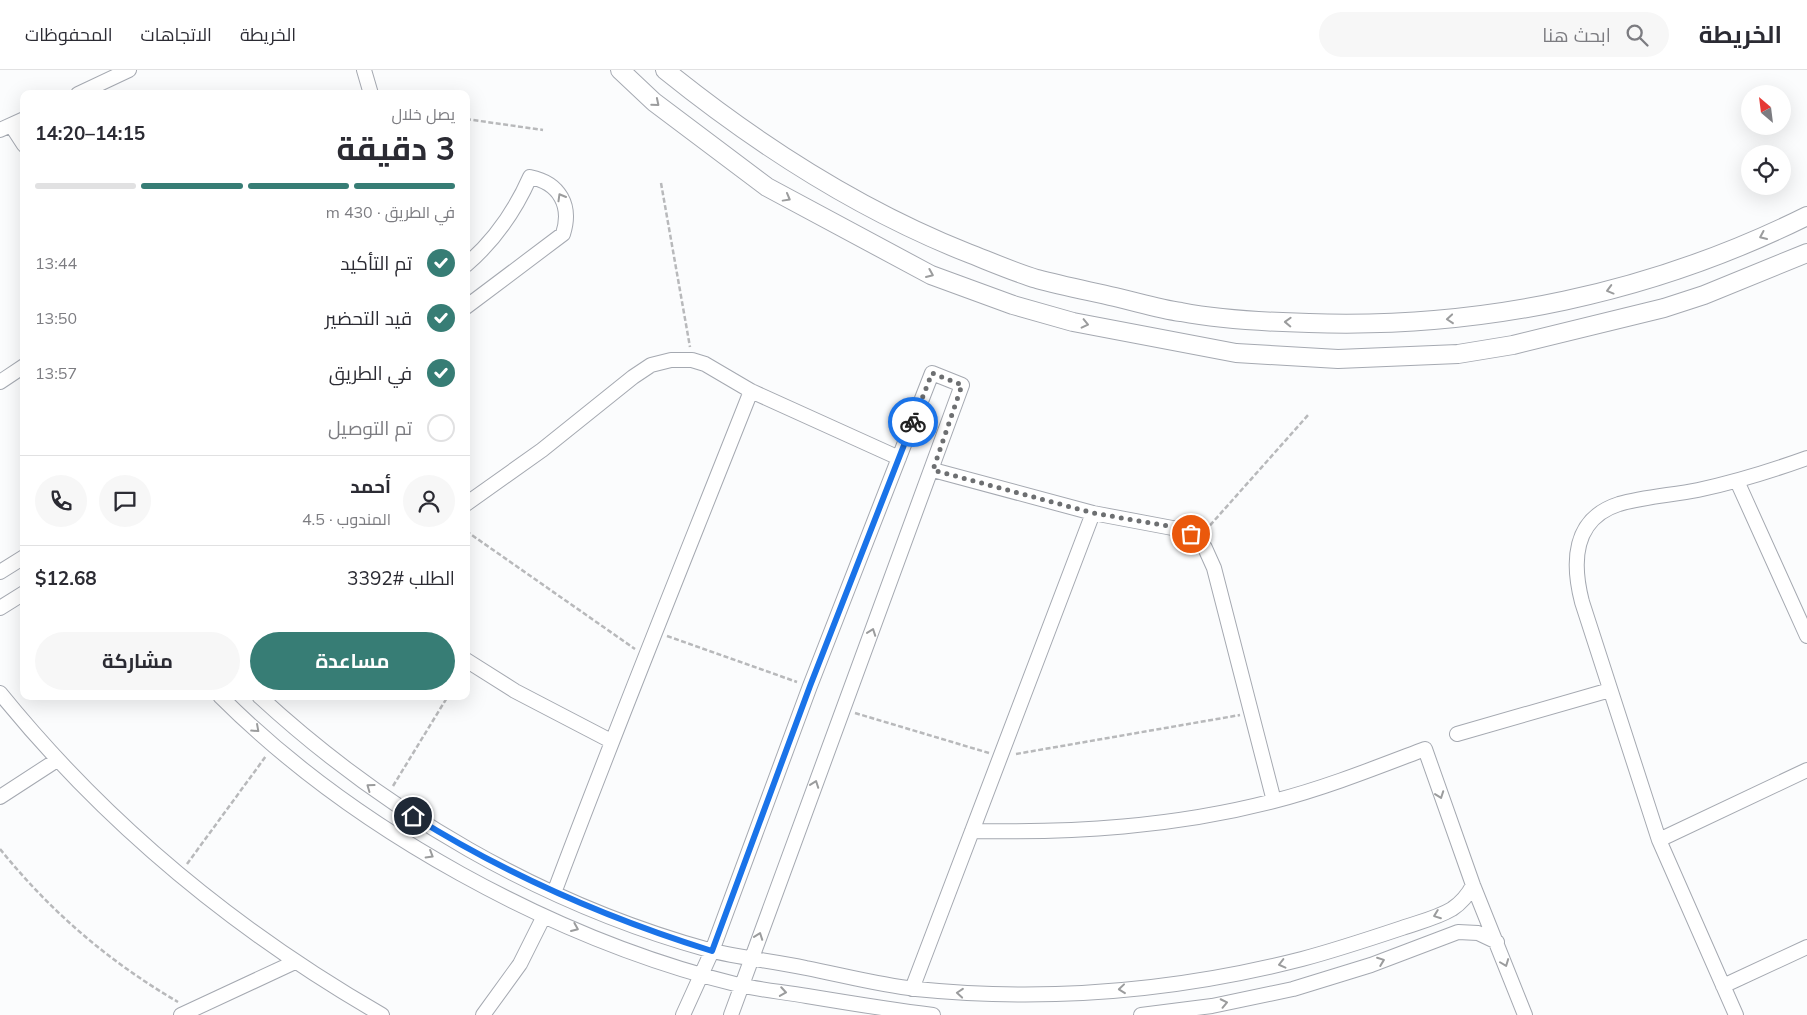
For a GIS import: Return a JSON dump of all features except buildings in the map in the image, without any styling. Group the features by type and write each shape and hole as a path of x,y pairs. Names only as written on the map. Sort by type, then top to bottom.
{"street":[{"path":"86,90 129,70"},
{"path":"364,70 370,90"},
{"path":"620,70 661,108 767,187 931,275 1013,305 1074,322 1236,353 1338,358 1458,354 1504,346 1664,308 1704,295 1807,253"},
{"path":"665,70 711,107 773,151 831,187 887,217 946,244 1036,278 1180,312 1275,322 1368,325 1512,312 1566,302 1659,276 1749,243 1807,216"},
{"path":"12,125 20,138"},
{"path":"470,261 496,236 518,204 530,177 551,184 564,201 566,223 563,234 470,304"},
{"path":"470,501 542,450 633,377 658,364 671,360 692,360 717,370 751,390 899,458"},
{"path":"0,382 20,369"},
{"path":"683,1015 712,951 810,686 932,373 962,385 933,470 730,1015"},
{"path":"554,893 611,741 647,657 751,390"},
{"path":"1736,1015 1659,840 1610,690 1577,577 1576,554 1587,527 1601,513 1618,504 1673,495 1737,480 1807,458"},
{"path":"933,470 1093,513 1174,527 1198,539 1211,558 1274,801"},
{"path":"1737,480 1807,636"},
{"path":"912,989 1093,513"},
{"path":"0,572 20,560"},
{"path":"0,608 20,596"},
{"path":"470,663 515,691 611,741"},
{"path":"1457,734 1610,690"},
{"path":"0,694 57,760 116,820 179,876 295,962 382,1015"},
{"path":"224,700 274,745 324,785 408,842 487,887 544,916 648,957 741,985 894,1013 933,1015"},
{"path":"264,700 334,760 386,798 488,860 554,893 606,915 712,951 912,989 972,994 1067,995 1156,986 1249,973 1336,950 1450,910 1460,903 1473,885"},
{"path":"972,831 1046,832 1122,828 1196,818 1274,801 1348,779 1425,749 1473,885 1525,1015"},
{"path":"0,797 57,760"},
{"path":"1659,840 1807,770"},
{"path":"483,1015 520,964 544,916"},
{"path":"1413,924 1422,946"},
{"path":"1141,1015 1212,1006 1293,989 1371,965 1448,935 1468,931 1478,932 1497,942"},
{"path":"1723,986 1807,947"},
{"path":"186,1013 295,962"}],"path":[{"path":"470,120 543,130"},
{"path":"661,183 692,360"},
{"path":"1198,539 1309,414"},
{"path":"470,534 647,657"},
{"path":"656,632 810,686"},
{"path":"386,798 446,700"},
{"path":"843,709 1000,757 1251,713"},
{"path":"179,876 274,745"},
{"path":"0,849 25,880 86,939 186,1013"}],"way so far":[{"path":"913,422 932,373 962,385 933,470 1093,513 1174,527 1191,534"}],"route":[{"path":"413,816 496,865 554,893 606,915 712,951 810,686 913,422"}]}
